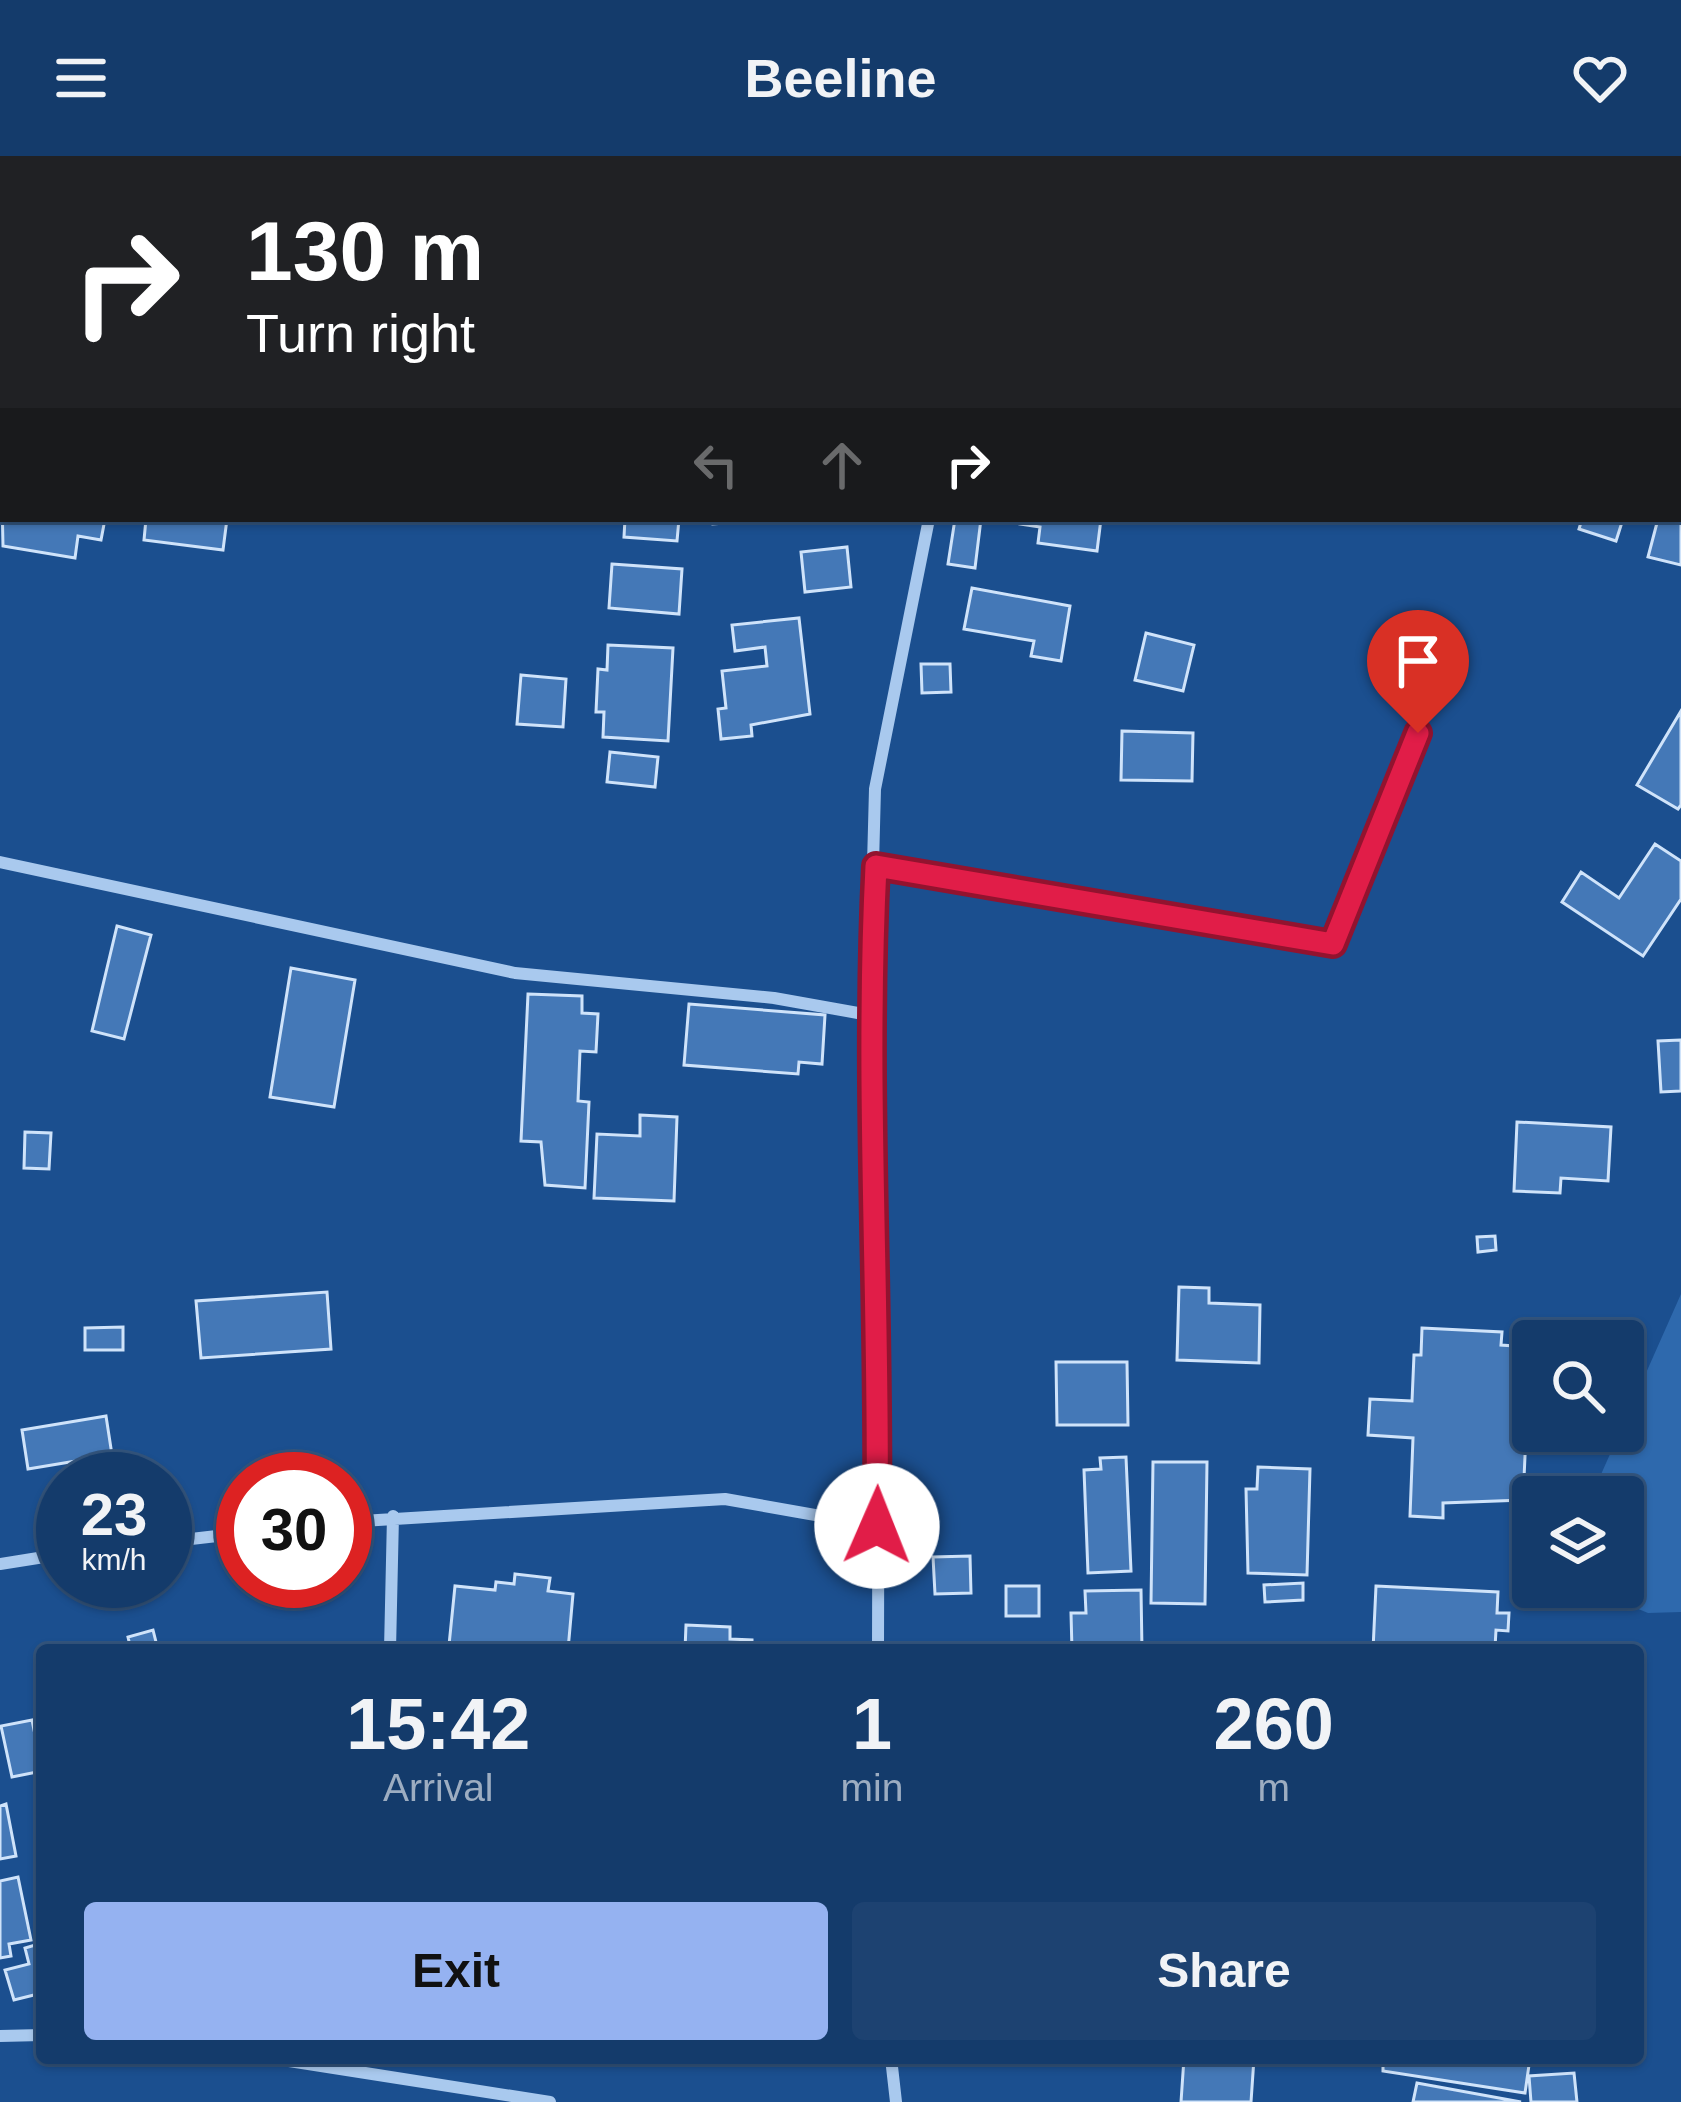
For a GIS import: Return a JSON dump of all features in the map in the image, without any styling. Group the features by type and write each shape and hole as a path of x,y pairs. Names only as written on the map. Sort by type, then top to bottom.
{"street":[{"path":"878,1644 879,1278 869,1015 875,789 928,522"},
{"path":"876,866 1333,944 1418,733"},
{"path":"0,862 514,973 774,998 869,1015"},
{"path":"372,1519 725,1499 877,1526"},
{"path":"390,1644 393,1516"},
{"path":"0,1564 36,1558"},
{"path":"0,2036 36,2035"},
{"path":"307,2064 550,2102"},
{"path":"375,2064 375,2075"},
{"path":"892,2064 896,2102"}],"shaded area":[{"path":"1681,1294 1681,1612 1648,1613 1636,1608 1644,1608 1644,1476 1600,1476 1611,1452 1644,1452 1644,1377"}],"building":[{"path":"2,522 104,522 101,540 78,536 75,558 3,546"},
{"path":"146,522 227,522 223,550 144,540"},
{"path":"625,522 679,522 677,541 624,537"},
{"path":"955,522 981,522 975,568 948,564"},
{"path":"1101,522 1097,551 1038,543 1040,527 1020,524"},
{"path":"1581,522 1622,522 1616,541 1579,529"},
{"path":"1657,522 1681,522 1681,565 1648,557"},
{"path":"847,547 851,587 805,592 801,552"},
{"path":"612,564 682,569 679,614 609,608"},
{"path":"972,588 1070,606 1061,661 1031,656 1034,641 964,629"},
{"path":"799,618 810,714 751,725 752,736 721,739 718,709 726,708 722,671 767,666 765,647 735,651 732,625"},
{"path":"1146,633 1194,645 1183,691 1135,680"},
{"path":"608,645 673,648 668,741 603,737 604,712 596,712 598,669 607,670"},
{"path":"921,664 950,664 951,692 922,693"},
{"path":"521,675 566,679 563,727 517,724"},
{"path":"1681,711 1681,805 1678,809 1637,785"},
{"path":"1122,731 1193,733 1192,781 1121,780"},
{"path":"610,752 658,757 655,787 607,782"},
{"path":"1655,844 1681,861 1681,899 1643,956 1562,902 1581,872 1619,898"},
{"path":"117,926 151,935 124,1039 92,1031"},
{"path":"291,968 355,980 334,1107 270,1097"},
{"path":"528,994 582,996 582,1013 598,1014 596,1052 580,1051 578,1101 589,1102 585,1188 545,1185 541,1142 521,1141"},
{"path":"689,1004 825,1015 822,1064 799,1062 798,1074 684,1065"},
{"path":"1681,1040 1681,1091 1661,1092 1658,1041"},
{"path":"640,1115 677,1117 674,1201 594,1198 597,1134 640,1136"},
{"path":"1517,1122 1611,1127 1608,1181 1561,1178 1560,1193 1514,1191"},
{"path":"25,1132 51,1133 49,1169 24,1168"},
{"path":"1495,1236 1496,1250 1478,1252 1477,1237"},
{"path":"1179,1287 1209,1288 1209,1303 1260,1305 1259,1363 1177,1360"},
{"path":"327,1292 331,1349 201,1358 196,1301"},
{"path":"123,1327 123,1350 85,1350 85,1328"},
{"path":"1422,1328 1502,1332 1501,1345 1512,1346 1512,1452 1525,1452 1524,1476 1512,1476 1512,1500 1443,1503 1443,1518 1410,1516 1413,1438 1368,1435 1370,1399 1412,1401 1414,1355 1421,1355"},
{"path":"1056,1362 1127,1362 1128,1425 1057,1425"},
{"path":"106,1416 112,1452 36,1452 36,1468 28,1469 22,1430"},
{"path":"1126,1457 1131,1571 1088,1573 1084,1470 1101,1469 1100,1458"},
{"path":"1153,1462 1207,1462 1205,1604 1151,1603"},
{"path":"1258,1467 1310,1469 1307,1575 1248,1573 1246,1489 1257,1489"},
{"path":"970,1556 971,1593 935,1594 933,1557"},
{"path":"515,1574 550,1578 548,1591 573,1594 569,1644 449,1644 455,1586 495,1590 496,1582 514,1584"},
{"path":"1303,1583 1303,1600 1265,1602 1264,1585"},
{"path":"1006,1586 1039,1586 1039,1616 1006,1616"},
{"path":"1376,1586 1498,1592 1497,1613 1509,1613 1508,1631 1496,1630 1495,1644 1373,1644"},
{"path":"1141,1590 1142,1644 1072,1644 1071,1613 1086,1613 1085,1591"},
{"path":"686,1625 730,1627 730,1639 752,1640 752,1644 685,1644"},
{"path":"153,1630 156,1644 130,1644 128,1637"},
{"path":"32,1720 36,1772 12,1777 1,1726"},
{"path":"6,1804 16,1856 0,1859 0,1806"},
{"path":"18,1877 31,1940 9,1944 11,1956 0,1958 0,1881"},
{"path":"36,1945 36,1994 14,2000 5,1970 29,1964 25,1948"},
{"path":"1184,2064 1254,2064 1251,2102 1181,2102"},
{"path":"1376,2064 1529,2064 1525,2093 1383,2071 1383,2065"},
{"path":"1574,2073 1577,2102 1531,2102 1529,2076"},
{"path":"1417,2083 1521,2102 1413,2102"}],"route":[{"path":"877,1526 879,1278 869,1015 876,866 1333,944 1418,733"}]}
